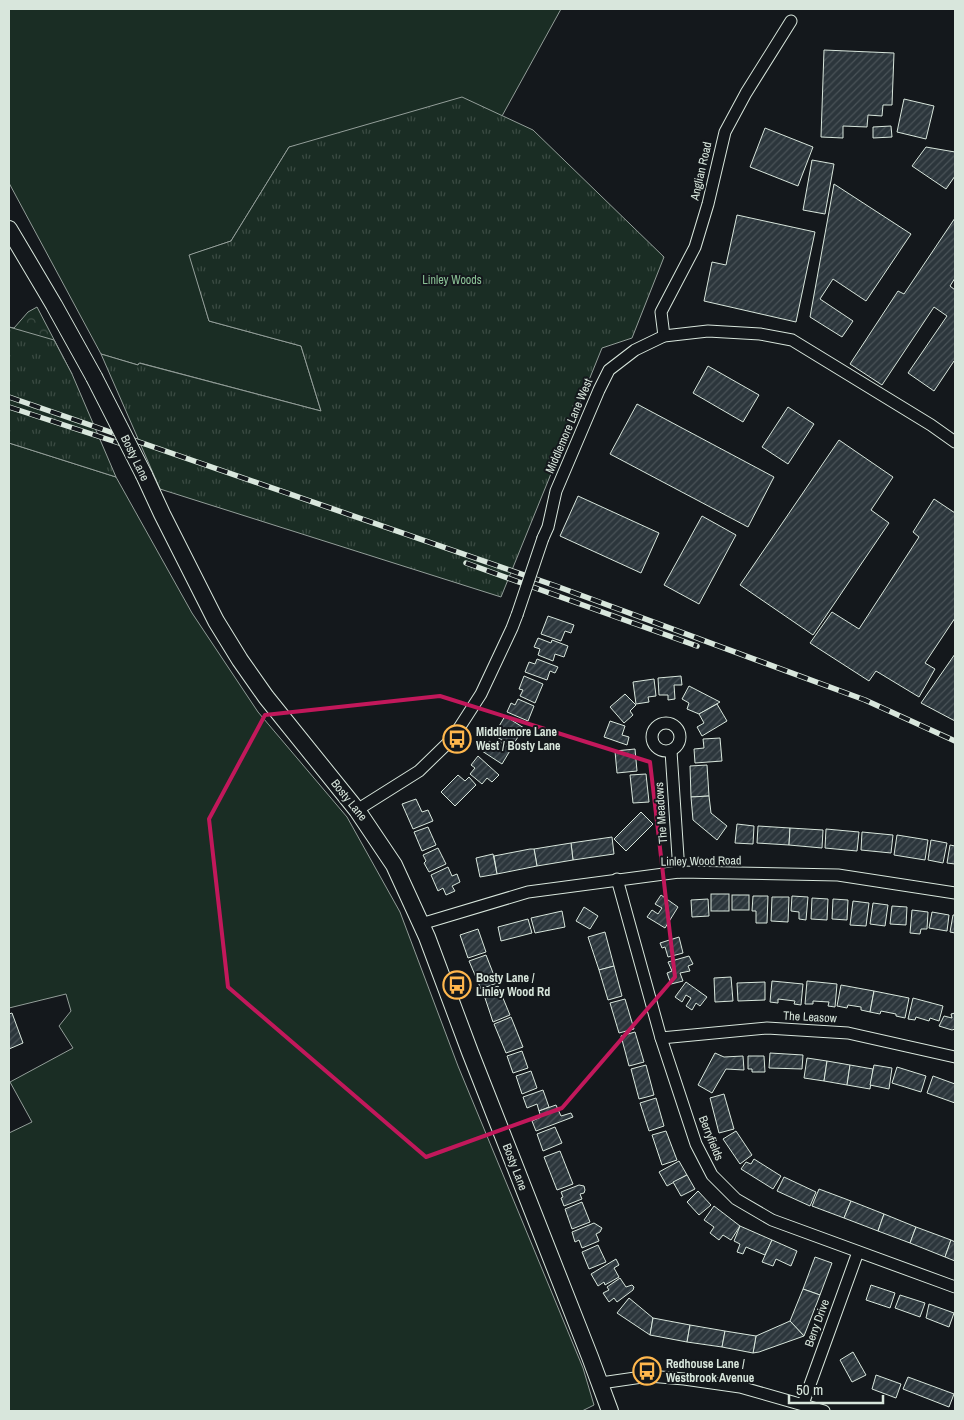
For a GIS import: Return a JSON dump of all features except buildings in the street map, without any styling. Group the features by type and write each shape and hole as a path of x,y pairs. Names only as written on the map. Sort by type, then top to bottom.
{"main road":[{"name":"Bosty Lane","path":"9,229 94,377 216,620 240,660 272,705 357,810 394,865 421,924 601,1383 610,1411"}],"street":[{"name":"Anglian Road","path":"664,336 661,312 695,247 708,204 725,132 746,93 791,20"},
{"name":"Middlemore Lane West","path":"357,810 419,771 452,739 481,694 512,628 548,527 556,491 599,390 610,370 635,350 664,336 708,331 760,334 792,340 931,424 955,442"},
{"name":"The Meadows","path":"671,751 679,872"},
{"name":"Linley Wood Road","path":"421,924 528,892 679,872 838,875 955,893"},
{"name":"Berryfields","path":"617,879 662,1038 696,1144 712,1175 736,1199 772,1220 955,1287"},
{"name":"The Leasow","path":"662,1038 767,1028 839,1032 955,1056"},
{"name":"Berry Drive","path":"803,1404 858,1252"},
{"path":"601,1383 649,1376 740,1386 824,1411"}],"highlighted area":[{"path":"440,696 650,762 675,977 562,1108 426,1157 228,987 209,819 265,715"}],"green space":[{"path":"9,9 561,9 502,116 289,147 231,241 190,255 209,321 301,346 321,411 101,354 9,183"},
{"name":"Linley Woods","path":"462,97 533,130 664,257 632,338 602,348 501,597 160,489 101,354 321,411 301,346 209,321 189,255 231,241 289,147"},
{"path":"37,307 72,374 9,327 14,328 28,312"},
{"path":"9,327 54,340 72,374 116,477 9,443"},
{"path":"9,443 116,477 192,613 258,712 347,817 400,912 458,1066 583,1368 594,1405 582,1411 9,1411 9,1133 32,1122 10,1082 73,1048 59,1026 71,1011 66,994 9,1008"}],"railway":[{"path":"9,397 556,586 865,700 955,741"},
{"path":"9,407 119,443"},
{"path":"466,563 697,646"}],"place":[{"name":"Middlemore Lane West / Bosty Lane","path":"457,739"},
{"name":"Bosty Lane / Linley Wood Rd","path":"457,985"},
{"name":"Redhouse Lane / Westbrook Avenue","path":"647,1371"}]}
